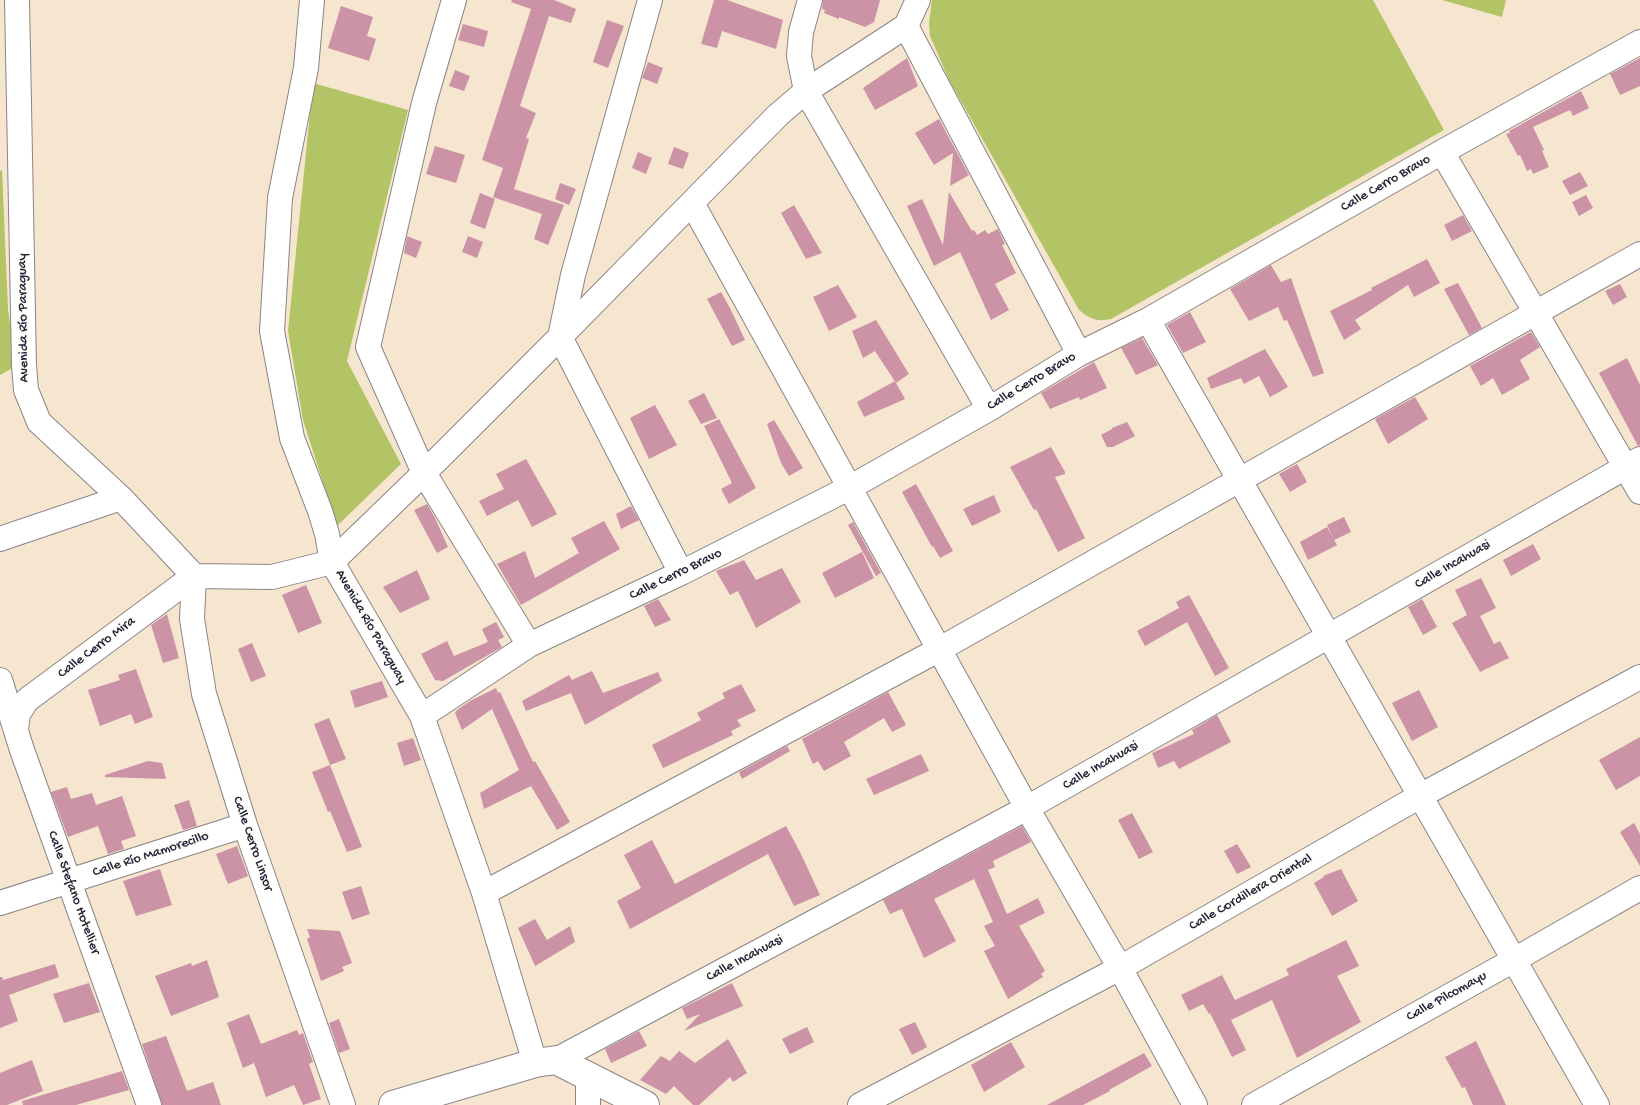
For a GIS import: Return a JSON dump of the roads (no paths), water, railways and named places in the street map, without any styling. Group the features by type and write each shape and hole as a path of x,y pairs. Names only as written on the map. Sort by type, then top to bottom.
{"main road":[{"path":"545,1061 588,1076 644,1105"},
{"name":"Calle Incahuasi","path":"401,1104 545,1061"}],"street":[{"name":"Avenida Río Paraguay","path":"17,0 26,390 39,422 121,498 194,576 272,577 332,562 422,716 545,1061"},
{"path":"312,0 306,68 280,198 272,331 292,438 320,511 327,534 332,562"},
{"path":"454,0 424,103 368,346 424,473 528,645"},
{"path":"650,0 573,275 560,337 681,573"},
{"path":"810,0 801,32 799,56 806,92 989,409"},
{"path":"332,562 560,337 778,115 806,92 906,26 918,0"},
{"path":"906,26 1079,354"},
{"name":"Calle Cerro Bravo","path":"422,716 528,645 681,573 849,488 989,409 1079,354 1148,320 1442,152 1640,42"},
{"path":"1442,152 1536,313 1633,464 1640,492"},
{"path":"692,203 1027,808 1120,968 1196,1105"},
{"path":"484,893 940,649 1640,254"},
{"path":"1148,320 1597,1105"},
{"name":"Calle Incahuasi","path":"545,1061 1027,808 1633,464"},
{"path":"0,539 121,498"},
{"name":"Calle Cerro Mira","path":"16,730 18,714 27,700 194,576"},
{"name":"Calle Cerro Linsor","path":"194,576 192,619 204,694 245,825 342,1105"},
{"name":"Calle Cordillera Oriental","path":"860,1105 1120,968 1420,796 1640,677"},
{"name":"Calle Stefano Hotellier","path":"0,680 149,1105"},
{"name":"Calle Río Mamorecillo","path":"0,902 245,825"},
{"name":"Calle Pilcomayu","path":"1254,1105 1640,888"},
{"path":"588,1076 588,1105"}]}
